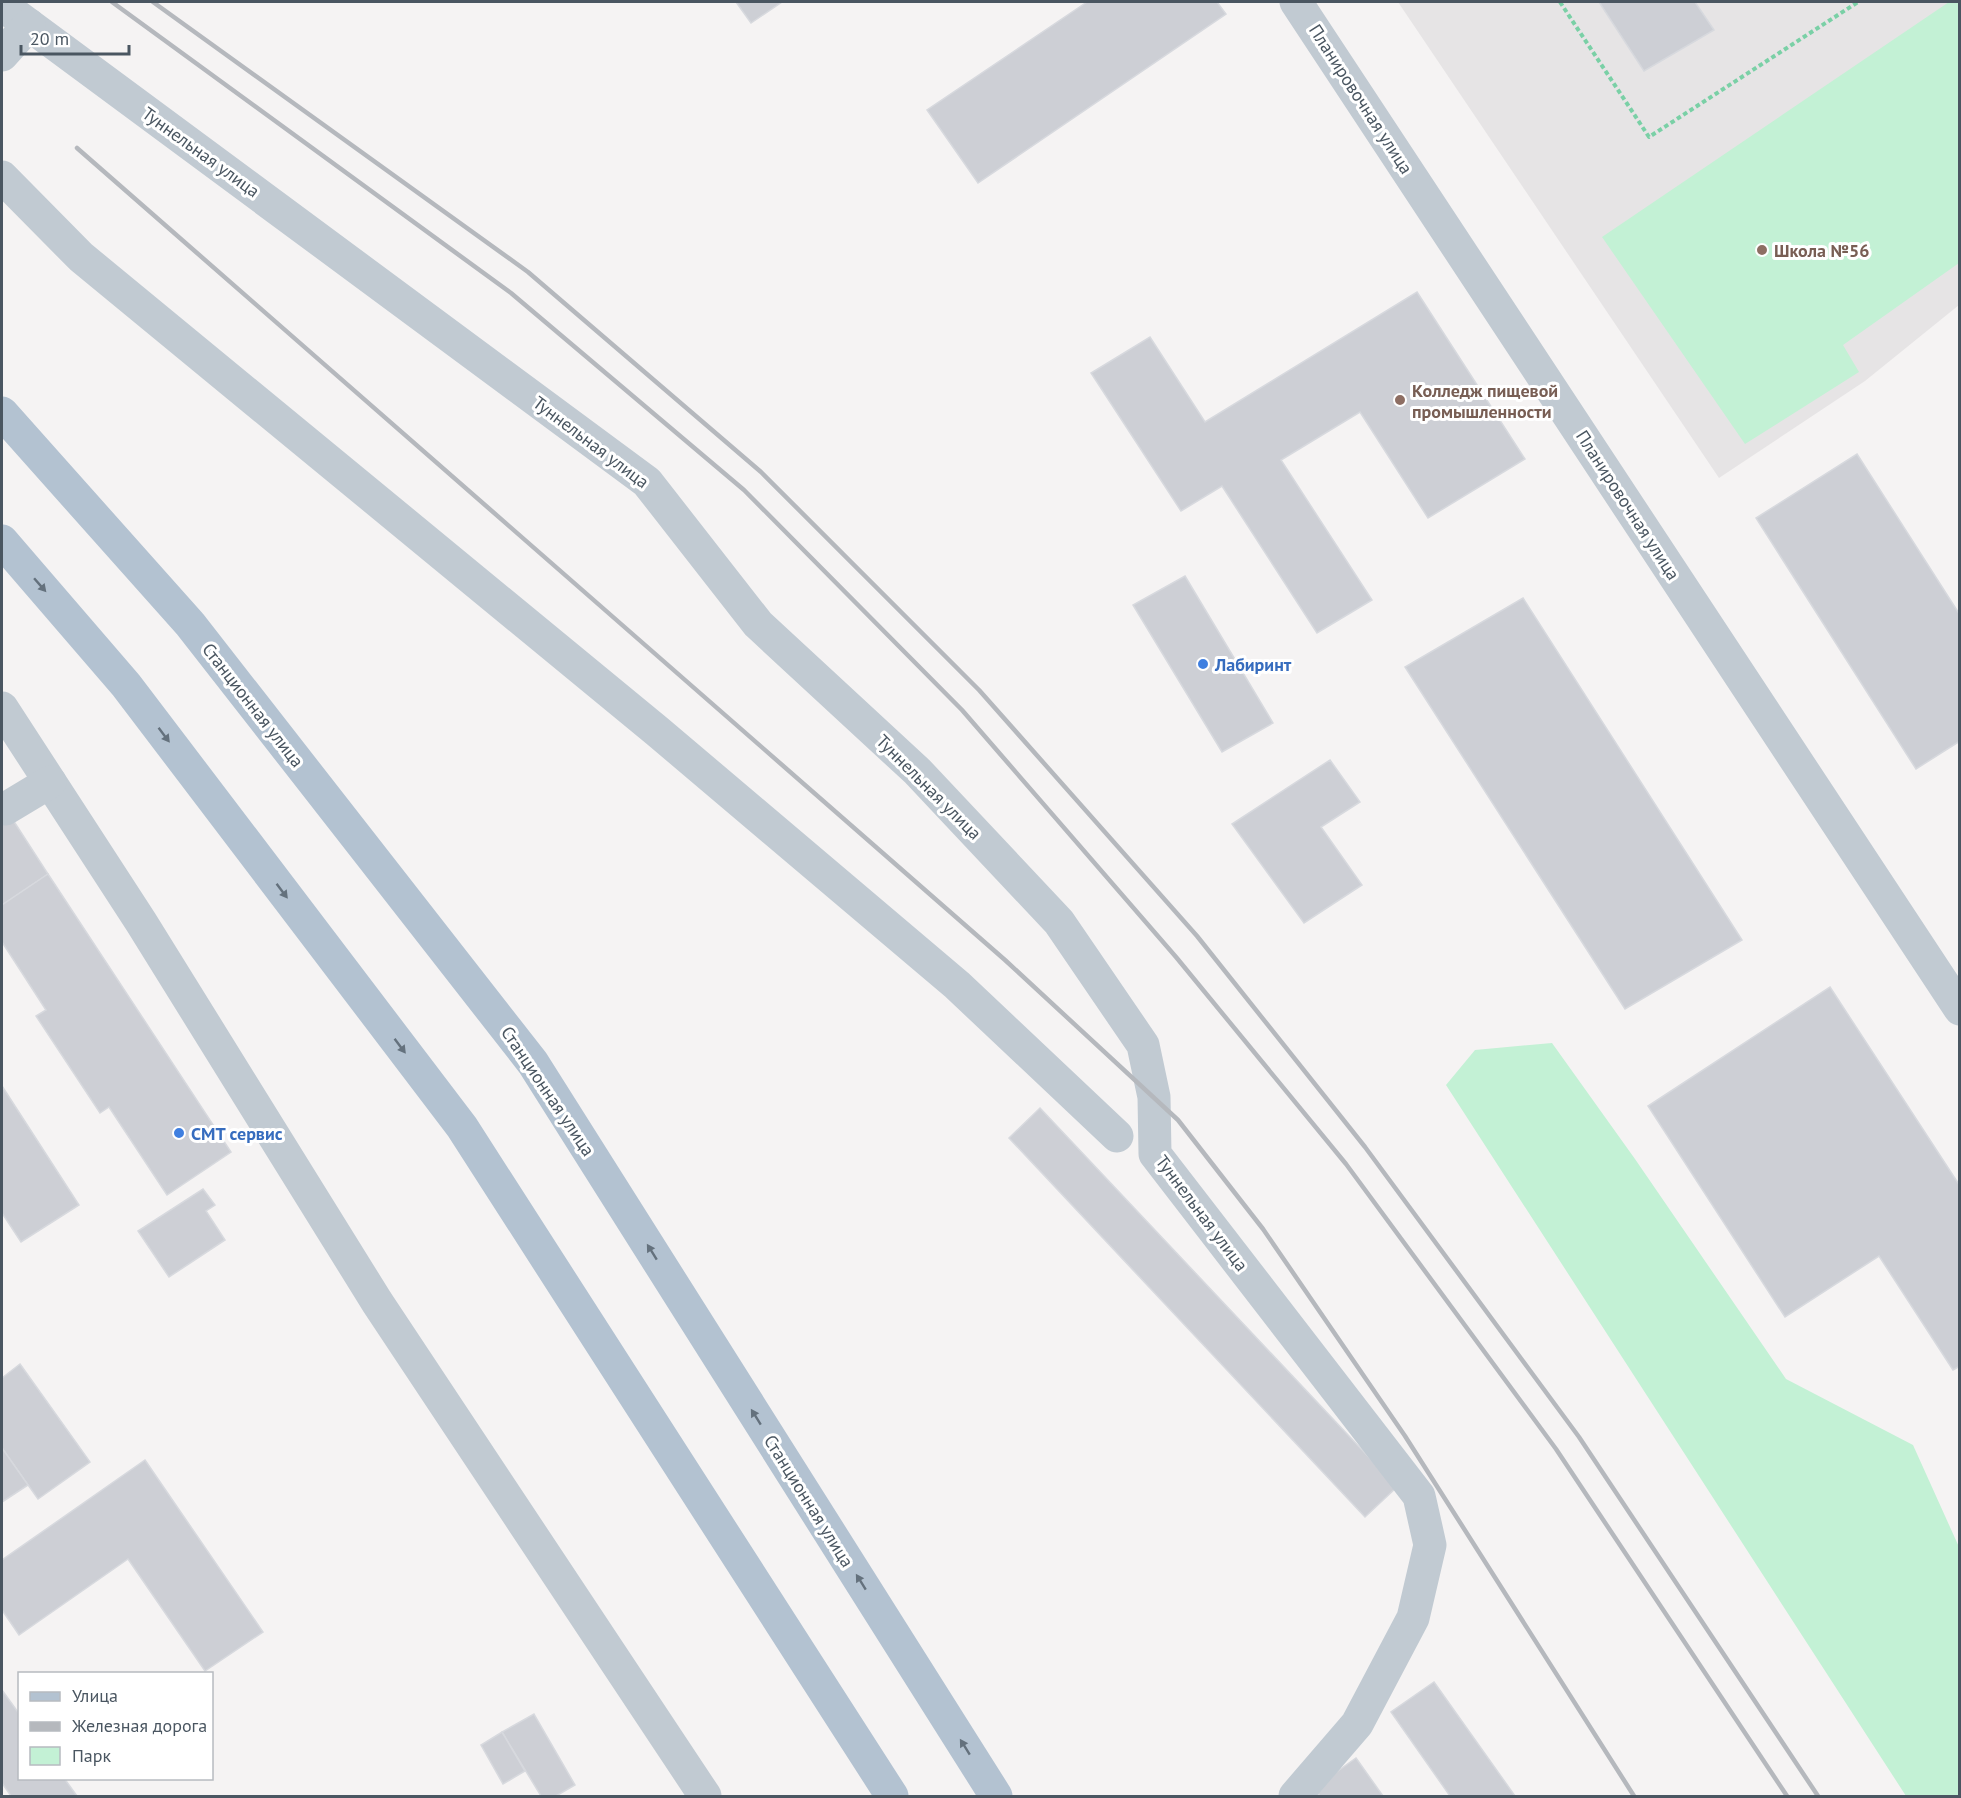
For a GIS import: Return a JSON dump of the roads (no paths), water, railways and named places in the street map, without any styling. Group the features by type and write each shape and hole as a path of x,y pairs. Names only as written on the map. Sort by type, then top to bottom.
{"main road":[{"name":"Станционная улица","path":"2,413 190,624 533,1063 996,1797"},
{"path":"2,541 126,685 462,1127 892,1797"}],"street":[{"name":"Планировочная улица","path":"1296,2 1959,1009"},
{"name":"Туннельная улица","path":"2,5 647,482 758,624 917,771 1059,922 1143,1046 1154,1097 1155,1154 1419,1496 1430,1545 1413,1618 1357,1724 1295,1796"},
{"path":"2,55 29,25"},
{"path":"2,177 81,257 657,731 957,985 1117,1136"},
{"path":"2,708 141,922 377,1302 700,1795"},
{"path":"5,809 50,782"}],"railway":[{"path":"112,2 511,293 744,490 962,710 1176,957 1346,1164 1556,1449 1787,1796"},
{"path":"153,2 528,272 761,472 979,690 1197,936 1365,1147 1579,1437 1818,1796"},
{"path":"77,148 1005,960 1178,1120 1263,1229 1405,1436 1634,1796"}],"place":[{"name":"Школа №56","path":"1762,250"},
{"name":"Колледж пищевой промышленности","path":"1400,400"},
{"name":"Лабиринт","path":"1203,664"},
{"name":"СМТ сервис","path":"179,1133"}]}
